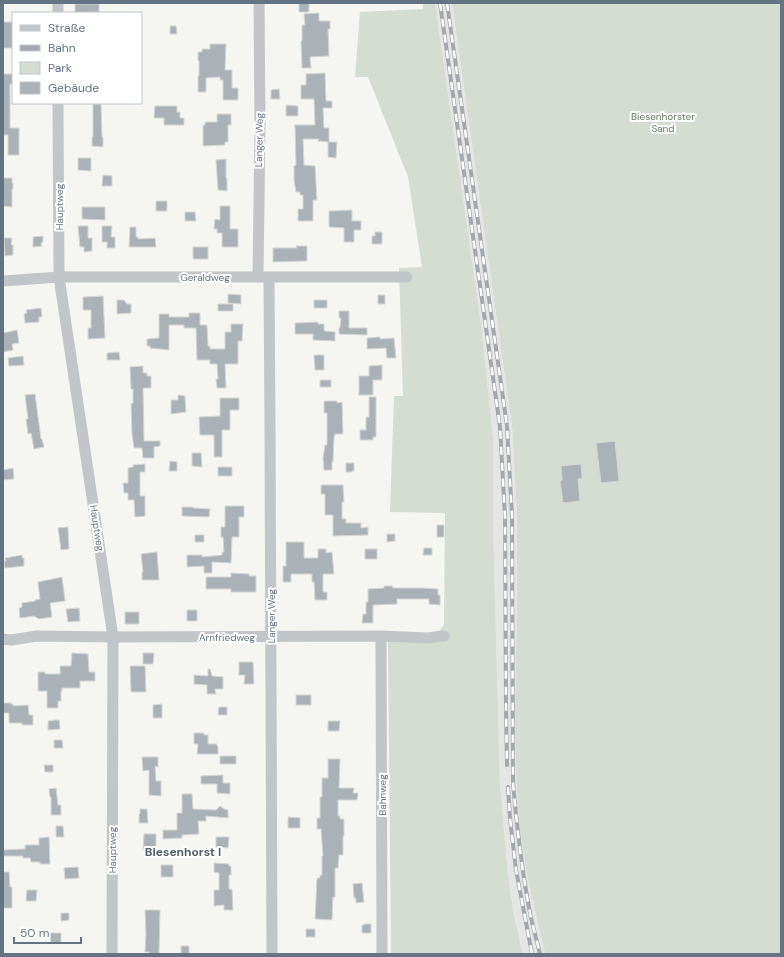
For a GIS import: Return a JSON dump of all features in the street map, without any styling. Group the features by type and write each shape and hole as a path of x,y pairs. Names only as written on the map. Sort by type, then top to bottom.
{"street":[{"name":"Langer Weg","path":"259,3 260,123 271,636 272,954"},
{"name":"Hauptweg","path":"58,104 59,277 113,637 112,954"},
{"name":"Geraldweg","path":"3,281 59,277 407,277"},
{"name":"Arnfriedweg","path":"7,640 37,636 381,636 427,638 444,636"},
{"name":"Bahnweg","path":"381,636 382,954"}],"shaded area":[{"path":"435,3 452,3 512,426 517,516 515,708 516,783 520,831 527,875 545,954 523,954 513,911 508,874 500,784 493,522 493,437 481,323"}],"green space":[{"path":"423,3 435,3 481,323 493,437 493,522 500,784 508,874 513,911 523,954 391,954 388,641 439,631 444,625 445,513 390,512 394,396 403,396 399,268 422,267 408,177 368,77 355,77 360,12 423,9"},
{"name":"Biesenhorster Sand","path":"452,3 781,3 781,954 545,954 527,875 520,831 516,783 515,708 517,516 512,426"}],"building":[{"path":"299,3 309,3 309,12 299,12"},
{"path":"75,4 99,4 99,12 75,12"},
{"path":"319,13 319,21 330,21 330,29 328,29 329,56 310,57 311,68 302,68 301,41 302,25 305,25 304,14"},
{"path":"3,22 12,22 12,48 3,48"},
{"path":"170,26 176,26 177,34 170,34"},
{"path":"210,44 226,44 225,70 232,70 232,88 238,88 238,100 223,100 223,80 220,80 220,77 206,78 206,92 198,92 198,52 202,52 202,49 210,49"},
{"path":"325,73 326,101 332,101 332,108 323,108 324,128 329,128 329,142 337,142 336,158 328,157 328,142 318,141 319,139 303,139 304,165 315,166 317,200 313,200 313,221 298,221 298,209 303,209 303,195 300,195 300,192 296,192 294,180 294,166 296,165 295,125 315,125 314,99 301,99 301,85 306,85 306,74"},
{"path":"3,74 12,74 12,84 10,84 10,128 19,128 19,155 8,155 8,135 3,135"},
{"path":"279,89 280,99 271,99 271,90"},
{"path":"93,104 101,104 103,147 92,146"},
{"path":"286,105 298,106 298,116 286,116"},
{"path":"155,106 177,106 177,112 180,112 180,118 184,118 184,125 164,125 164,118 154,118"},
{"path":"217,114 231,114 231,125 228,125 228,142 225,142 225,145 203,146 203,125 205,125 205,122 217,122"},
{"path":"78,158 91,158 91,171 78,170"},
{"path":"226,159 227,191 218,190 216,160"},
{"path":"103,175 112,176 112,186 102,186"},
{"path":"3,178 12,178 12,207 3,206"},
{"path":"156,201 167,201 167,211 156,211"},
{"path":"220,206 230,206 230,229 238,229 238,247 222,247 222,233 217,233 217,229 214,229 215,219 220,220"},
{"path":"82,207 105,207 105,220 82,219"},
{"path":"352,210 352,221 361,221 361,230 354,230 354,242 344,242 344,228 329,227 329,211"},
{"path":"185,212 195,212 196,221 185,221"},
{"path":"78,226 88,226 88,238 92,238 92,251 84,252 84,247 80,247"},
{"path":"102,226 112,226 111,237 115,237 115,248 107,248 107,242 102,242"},
{"path":"130,227 136,227 136,237 138,237 138,239 155,238 156,247 129,247"},
{"path":"375,232 382,232 382,244 372,244 372,236 375,236"},
{"path":"43,236 43,242 41,243 42,246 33,247 33,237"},
{"path":"4,238 12,238 11,245 13,245 13,255 5,256"},
{"path":"296,246 307,246 307,261 273,262 273,248 297,248"},
{"path":"193,247 208,247 208,259 193,259"},
{"path":"228,294 241,295 241,304 228,303"},
{"path":"378,295 385,295 385,304 378,304"},
{"path":"103,296 105,338 88,339 88,328 91,328 91,310 83,310 83,297"},
{"path":"117,300 124,300 127,304 131,304 131,313 117,314"},
{"path":"314,300 327,300 327,308 314,308"},
{"path":"218,304 233,304 233,311 218,311"},
{"path":"41,308 42,317 39,317 39,322 25,323 24,314 27,313 26,310"},
{"path":"339,311 349,311 349,328 367,328 367,335 339,334 341,318 339,318"},
{"path":"189,313 200,313 200,325 207,325 208,346 210,346 210,349 225,349 225,332 231,332 231,324 243,324 242,341 238,341 238,364 225,364 226,388 217,388 217,364 210,364 210,360 197,360 196,328 184,328 184,325 169,325 169,350 150,348 150,346 147,346 147,339 159,338 159,314 169,314 169,317 189,317"},
{"path":"318,322 318,324 324,324 325,331 335,332 335,341 313,340 313,334 295,334 295,323"},
{"path":"17,330 19,343 12,344 13,350 3,352 3,333"},
{"path":"380,337 380,339 394,338 396,358 387,358 386,348 367,349 367,338"},
{"path":"119,352 120,360 107,360 107,353"},
{"path":"314,355 324,355 324,370 315,370"},
{"path":"23,356 24,365 9,366 8,358"},
{"path":"382,365 382,380 373,380 373,395 359,395 359,376 369,376 369,366"},
{"path":"143,366 143,373 147,373 147,376 151,376 151,388 143,388 144,441 160,441 160,446 154,447 154,458 143,458 142,448 134,448 132,434 131,404 133,403 133,389 131,389 130,367"},
{"path":"320,380 331,380 331,387 320,387"},
{"path":"35,394 41,439 44,447 34,449 31,433 28,434 25,395"},
{"path":"178,395 185,396 186,412 171,414 171,400 178,400"},
{"path":"369,397 376,397 376,437 373,437 373,440 360,440 360,430 366,430 366,417 369,417"},
{"path":"220,398 239,398 239,410 230,410 230,430 222,430 222,457 214,457 214,435 200,435 199,417 220,416"},
{"path":"324,401 337,401 337,403 342,402 343,434 335,434 334,436 332,470 324,470 323,458 325,445 327,445 327,413 324,413"},
{"path":"615,441 619,481 601,483 596,443"},
{"path":"192,453 201,453 202,467 192,466"},
{"path":"170,461 177,462 177,471 169,471"},
{"path":"346,463 354,463 354,471 346,472"},
{"path":"145,464 145,472 140,472 140,496 145,496 145,516 135,517 134,500 128,500 128,493 124,493 123,483 128,483 128,468 133,467 133,465"},
{"path":"581,464 582,478 578,479 580,501 563,503 560,481 562,480 561,466"},
{"path":"218,467 232,467 232,476 218,476"},
{"path":"13,468 14,479 3,480 3,470"},
{"path":"321,485 343,485 344,502 342,502 342,519 346,519 346,523 361,523 361,528 368,527 368,535 333,536 333,515 325,515 325,494 321,494"},
{"path":"225,506 244,506 244,517 239,517 239,537 232,537 231,563 212,562 212,573 204,573 204,566 187,567 187,555 202,555 202,557 222,555 222,552 224,552 221,527 225,527"},
{"path":"182,507 210,509 209,517 182,516"},
{"path":"437,525 444,525 444,537 437,537"},
{"path":"68,527 69,549 61,550 58,528"},
{"path":"387,534 395,534 395,541 387,542"},
{"path":"195,535 204,535 204,542 195,542"},
{"path":"286,542 304,542 304,558 318,558 318,549 326,549 326,553 332,552 334,574 323,574 323,592 327,592 327,600 315,600 312,574 291,574 291,582 283,582 283,566 286,566"},
{"path":"424,548 432,548 432,555 423,555"},
{"path":"365,549 377,549 377,559 365,559"},
{"path":"157,552 159,580 142,580 143,572 141,554"},
{"path":"22,555 22,558 24,558 24,566 5,568 5,558"},
{"path":"231,573 256,576 256,592 231,592 231,589 206,589 206,577 231,577"},
{"path":"62,577 65,601 50,603 52,617 39,619 34,616 20,618 19,608 22,607 22,603 40,599 38,582"},
{"path":"384,586 392,586 393,588 438,589 438,595 440,595 440,605 429,604 429,599 397,599 397,604 373,605 373,623 362,623 363,614 366,614 368,589 384,588"},
{"path":"79,608 80,621 68,622 66,609"},
{"path":"187,610 197,610 197,621 187,621"},
{"path":"125,612 139,612 139,624 125,624"},
{"path":"72,653 88,654 89,672 95,672 95,681 80,681 80,688 62,688 61,701 58,701 58,708 47,708 47,691 38,691 38,672 45,672 45,674 60,674 60,666 71,666"},
{"path":"143,653 154,653 153,664 143,664"},
{"path":"239,662 253,662 254,684 244,684 245,675 239,675"},
{"path":"130,666 145,666 146,692 131,692"},
{"path":"208,669 210,669 212,676 223,677 223,689 215,689 216,694 207,694 207,685 194,684 194,675 208,676"},
{"path":"296,695 311,695 311,705 296,705"},
{"path":"3,703 11,703 13,706 28,705 29,715 33,715 33,725 9,723 9,713 3,713"},
{"path":"162,704 162,718 153,718 153,705"},
{"path":"219,707 227,707 227,715 218,715"},
{"path":"59,720 60,729 48,730 48,721"},
{"path":"328,721 340,721 339,731 328,731"},
{"path":"194,733 204,733 204,735 208,735 208,744 217,744 218,754 197,754 198,744 194,744"},
{"path":"54,740 62,740 63,748 54,748"},
{"path":"220,756 236,756 236,764 220,764"},
{"path":"142,757 158,757 158,767 155,766 156,781 161,781 161,796 149,795 149,770 143,771"},
{"path":"328,759 340,759 339,788 354,788 353,793 358,793 357,800 338,800 338,816 340,816 340,819 344,819 344,836 343,855 339,855 338,868 335,868 335,897 333,897 332,920 315,919 317,878 320,878 320,875 322,875 323,856 321,829 317,829 317,818 320,818 322,778 328,778"},
{"path":"44,765 53,765 53,772 45,772"},
{"path":"223,775 223,783 230,783 230,794 217,793 217,784 201,784 201,776"},
{"path":"56,788 58,805 61,805 61,815 51,815 51,797 49,789"},
{"path":"182,794 192,794 193,809 216,810 220,806 228,810 228,818 206,816 206,821 198,821 199,834 182,835 182,838 163,839 163,830 177,830 177,813 182,813"},
{"path":"140,809 147,809 148,823 139,823"},
{"path":"288,817 300,818 300,828 288,828"},
{"path":"56,826 63,826 64,837 56,837"},
{"path":"144,834 156,834 156,850 143,850"},
{"path":"49,837 50,864 31,862 30,858 23,858 23,856 3,856 3,850 25,849 25,845 39,845 39,838"},
{"path":"216,837 229,837 228,848 216,847"},
{"path":"214,863 229,864 229,866 231,866 231,875 229,875 229,889 232,889 233,910 224,910 224,905 214,906 214,890 219,890 219,873 214,872"},
{"path":"161,865 173,865 173,877 161,877"},
{"path":"78,867 79,878 65,879 64,868"},
{"path":"3,872 9,872 10,887 12,887 12,908 3,908"},
{"path":"362,883 364,902 356,903 353,884"},
{"path":"27,890 37,890 36,901 26,901"},
{"path":"145,910 160,910 159,954 149,954 149,952 145,952"},
{"path":"61,913 69,913 69,920 61,921"},
{"path":"371,924 371,933 362,933 362,925"},
{"path":"306,929 315,929 315,937 306,937"},
{"path":"50,933 61,933 61,943 51,943"},
{"path":"181,946 189,946 189,954 181,954"}],"railway":[{"path":"440,3 500,427 505,516 507,765"},
{"path":"447,3 507,426 512,516 513,783 525,884 531,918 540,954"},
{"path":"508,787 516,870 532,954"}],"district":[{"name":"Biesenhorst I","path":"183,852"}]}
